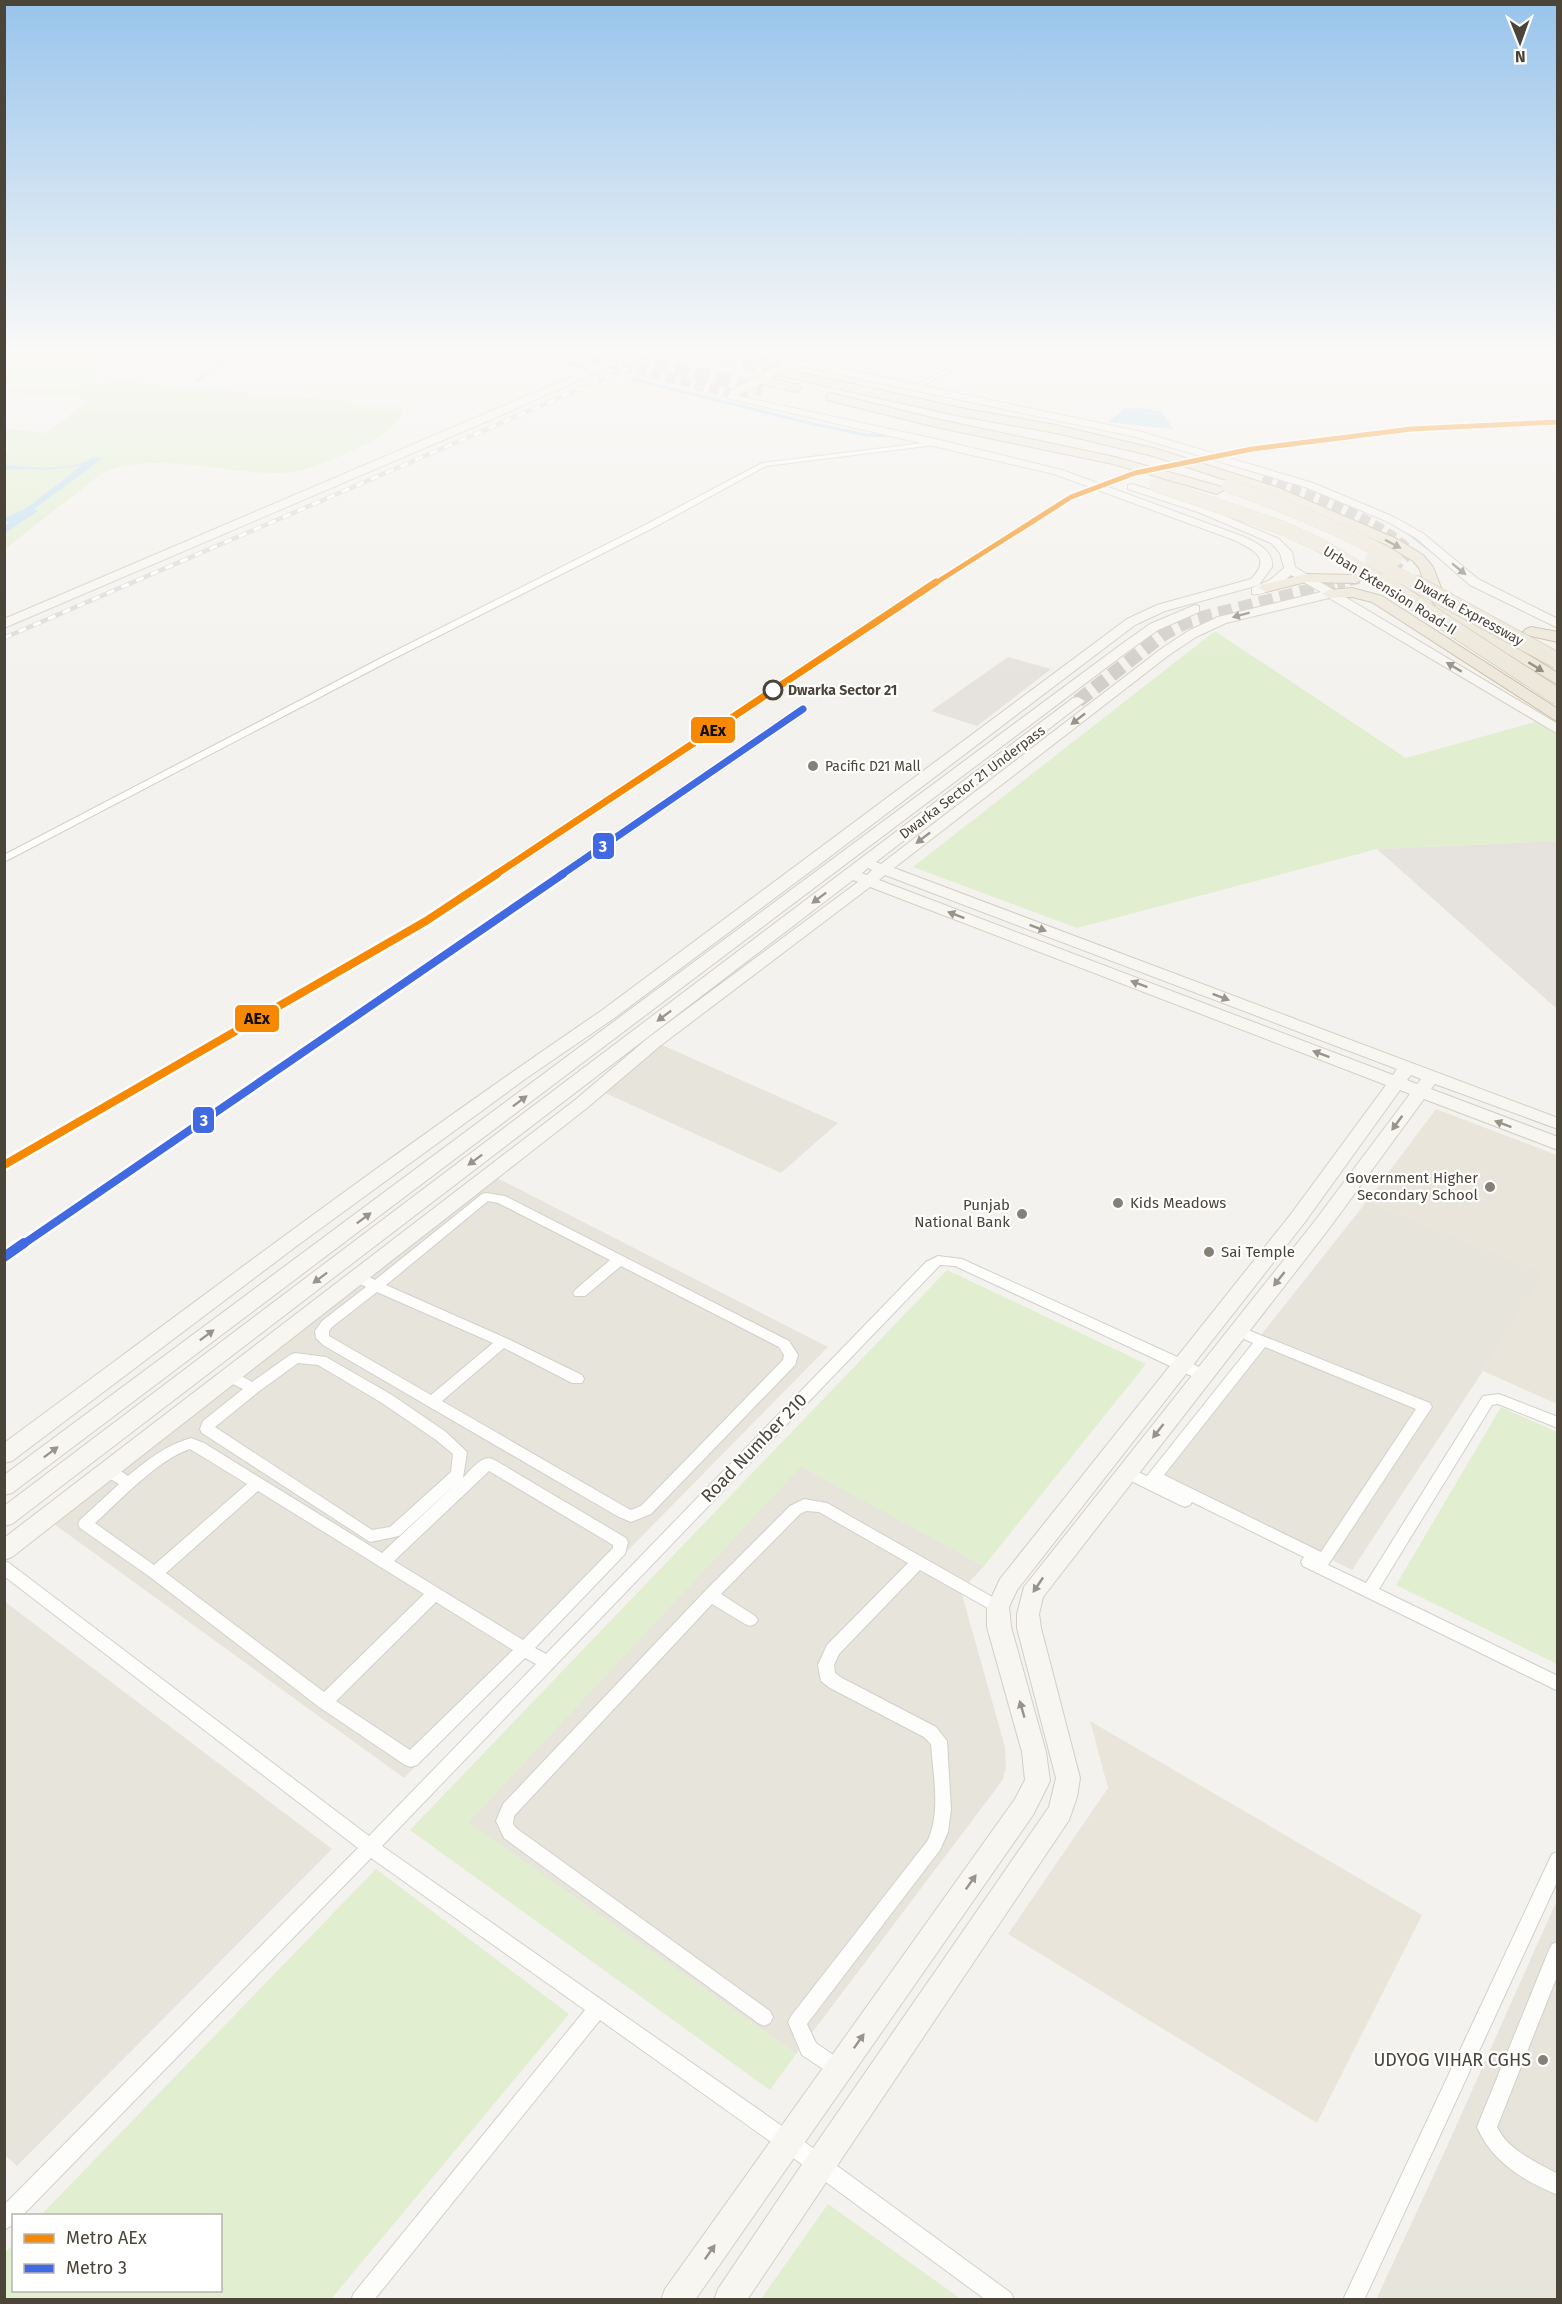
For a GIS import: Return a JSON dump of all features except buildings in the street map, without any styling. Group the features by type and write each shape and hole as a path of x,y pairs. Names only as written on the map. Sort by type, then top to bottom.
{"highway":[{"name":"Urban Extension Road-II","path":"1060,461 1156,485 1282,527 1321,546 1398,590 1557,697"},
{"name":"Dwarka Expressway","path":"1113,461 1273,501 1349,533 1557,646"},
{"path":"1180,461 1234,477 1323,511 1392,542 1418,558 1426,567 1438,599 1447,611"},
{"name":"Dwarka Expressway","path":"1223,488 1333,540 1557,661"},
{"path":"1198,498 1305,549 1557,709"},
{"path":"1266,588 1306,578 1360,579 1398,590 1447,611 1557,680"},
{"path":"1329,594 1352,592 1378,596 1398,590"},
{"path":"1378,596 1441,643 1557,717"},
{"path":"1531,632 1557,637"}],"street":[{"path":"4,624 386,461"},
{"path":"4,859 388,658 648,527 764,464 780,461"},
{"path":"4,1551 581,1104 863,869 1069,689 1131,622 1161,608 1254,582 1264,573 1268,561 1255,546 1238,538 1111,490 1023,461"},
{"path":"1040,461 1177,501 1275,542 1286,552 1290,569 1557,730"},
{"path":"1205,461 1263,478"},
{"path":"1231,461 1309,485 1390,519 1420,536 1474,582 1557,624"},
{"path":"4,1455 291,1240 512,1080 1154,627 1170,618 1266,588 1283,577 1290,569"},
{"path":"4,1518 863,869 1192,634 1222,620 1329,594"},
{"path":"4,1487 833,867 863,869 1426,1084 1557,1124"},
{"path":"676,2300 1024,1807 1038,1781 1034,1752 999,1627 998,1607 1008,1585 1298,1218 1402,1075"},
{"path":"1426,1084 1557,1144"},
{"path":"729,2300 819,2164 1060,1812 1068,1778 1029,1628 1028,1614 1032,1594 1321,1226 1426,1084"},
{"path":"486,1197 501,1199 784,1344 791,1355 790,1362 750,1406 646,1510 631,1516 323,1338 322,1331 327,1324 376,1286 486,1197"},
{"path":"580,1293 619,1260"},
{"name":"Road Number 210","path":"6,2216 370,1847 938,1260 957,1262 1203,1375"},
{"path":"358,1277 503,1342 577,1379"},
{"path":"1238,1331 1425,1407 1324,1560 1154,1477 1262,1341"},
{"path":"432,1402 503,1342"},
{"path":"295,1358 321,1360 441,1436 460,1452 458,1474 394,1532 370,1536 207,1429 208,1425 253,1388 295,1358"},
{"path":"230,1376 253,1388"},
{"path":"1369,1592 1488,1400 1499,1399 1557,1423"},
{"path":"384,1561 488,1463 621,1542 620,1550 524,1649 411,1760 325,1702 155,1573 85,1524 173,1450 182,1444 190,1443 384,1561 524,1649 547,1663"},
{"path":"107,1470 130,1484"},
{"path":"1126,1472 1557,1684"},
{"path":"155,1573 257,1483"},
{"path":"764,2017 510,1833 504,1826 504,1818 509,1809 710,1595 795,1510 804,1505 822,1507 998,1607"},
{"path":"838,2070 809,2049 797,2022 934,1845 940,1832 943,1809 939,1741 930,1732 837,1683 827,1676 826,1665 833,1650 919,1562"},
{"path":"4,1567 370,1847 819,2164 1004,2300"},
{"path":"325,1702 435,1593"},
{"path":"710,1595 750,1620"},
{"path":"1353,2300 1557,1860"},
{"path":"1557,1950 1487,2127 1491,2138 1503,2151 1557,2185"},
{"path":"361,2300 598,2008"}],"shaded area":[{"path":"1008,657 1051,669 977,726 931,711"},
{"path":"1557,841 1557,1009 1377,849"},
{"path":"662,1045 838,1123 781,1173 603,1092"},
{"path":"1436,1109 1557,1155 1557,1404 1483,1371 1543,1273 1367,1201"},
{"path":"497,1178 828,1347 404,1778 54,1524"},
{"path":"1367,1201 1544,1273 1483,1371 1352,1570 1155,1469"},
{"path":"801,1466 984,1566 961,1591 1005,1747 1006,1767 1002,1781 796,2054 468,1822"},
{"path":"4,1601 332,1849 17,2166 4,2154"},
{"path":"1090,1721 1422,1915 1317,2123 1008,1934 1108,1788"},
{"path":"1557,1900 1557,2299 1376,2300 1449,2142"}],"green space":[{"path":"5,461 87,461 63,467 5,465"},
{"path":"89,461 329,461 303,470 283,473 166,463 121,467 101,474 5,549 5,533 37,511 33,510"},
{"path":"82,466 28,507 5,518 5,469 47,470"},
{"path":"1215,631 1406,758 1535,722 1557,734 1557,841 1377,849 1077,928 913,867"},
{"path":"947,1270 1146,1364 984,1566 801,1467 469,1822 796,2054 770,2090 410,1830"},
{"path":"1501,1407 1557,1432 1557,1664 1396,1585"},
{"path":"376,1869 569,2014 331,2299 5,2299 5,2253 12,2245 12,2292 222,2292 222,2214 42,2214"},
{"path":"828,2204 961,2299 761,2299"}],"water":[{"path":"100,461 34,509 38,511 5,533 5,526 10,521 5,523 5,518 28,507 81,466 47,470 5,469 5,465 63,467"}],"waterway":[{"path":"1407,532 1431,551"}],"tunnel":[{"path":"1263,478 1360,517 1379,527 1410,551 1404,559 1387,570 1337,584"},
{"path":"1078,701 1165,633 1186,622 1343,582"}],"railway":[{"path":"4,638 414,461"}],"metro line":[{"name":"AEx","path":"4,1165 426,921 925,589 1071,497 1135,473 1196,461"},
{"name":"3","path":"4,1257 803,709"}],"place":[{"name":"Dwarka Sector 21","path":"773,690"},
{"name":"Pacific D21 Mall","path":"813,766"},
{"name":"Government Higher Secondary School","path":"1490,1187"},
{"name":"Kids Meadows","path":"1118,1203"},
{"name":"Punjab National Bank","path":"1022,1214"},
{"name":"Sai Temple","path":"1209,1252"},
{"name":"UDYOG VIHAR CGHS","path":"1543,2060"}]}
